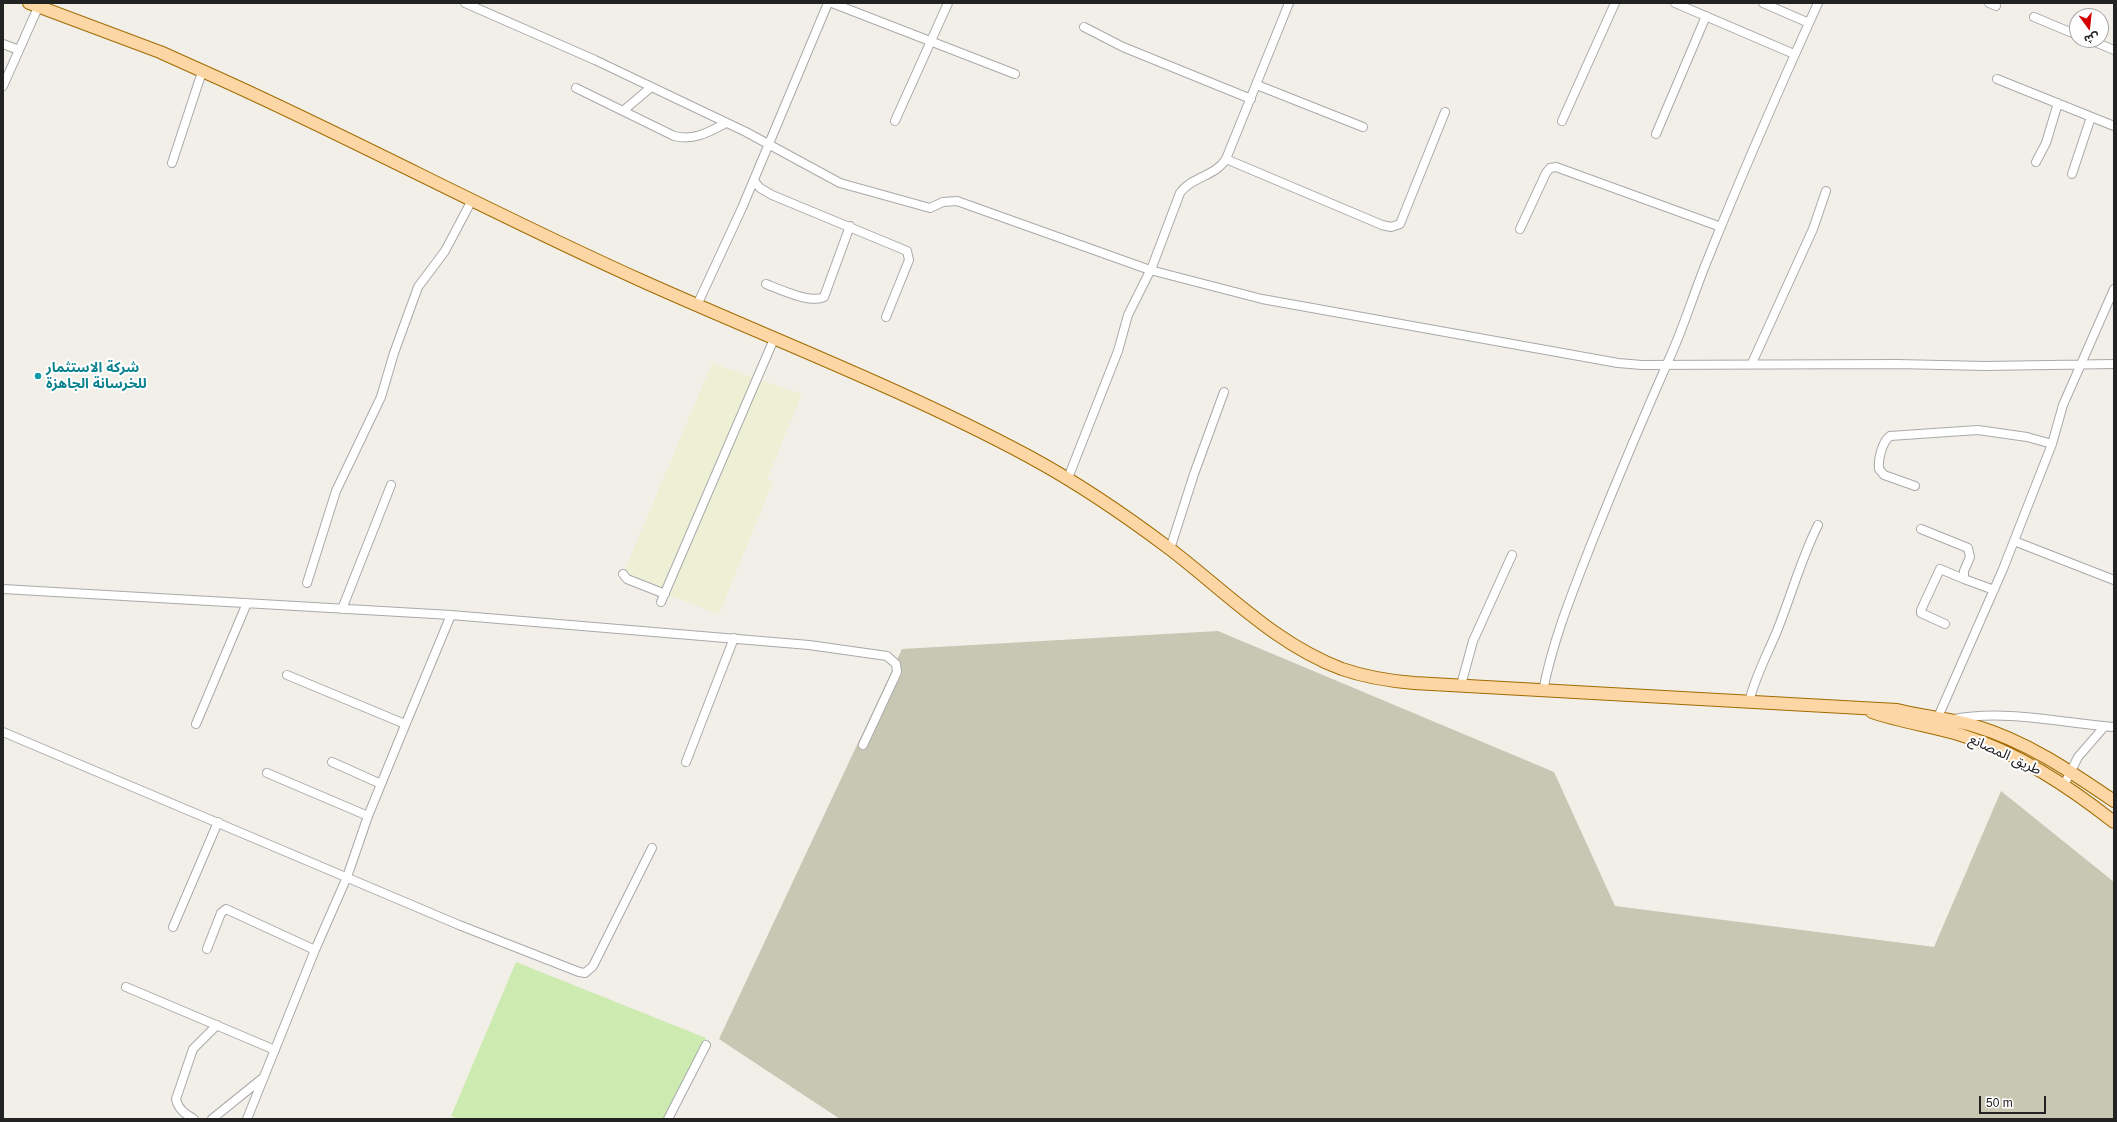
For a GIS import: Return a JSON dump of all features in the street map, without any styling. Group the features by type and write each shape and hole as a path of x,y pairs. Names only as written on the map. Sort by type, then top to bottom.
{"main road":[{"path":"36,4 160,52 268,101 601,262 984,433 1068,478 1170,549 1252,616 1280,636 1320,660 1357,674 1414,683 1897,710 1944,718 2002,735 2047,757 2114,800"},
{"name":"طريق المصانع","path":"1861,708 1896,720 1960,734 1988,744 2041,771 2064,785 2114,822"}],"street":[{"path":"697,305 754,181 828,3"},
{"path":"832,3 1015,74"},
{"path":"895,121 948,3"},
{"path":"1068,478 1118,350 1128,315 1150,270 1182,190 1218,167 1226,159 1289,3"},
{"path":"1562,121 1615,3"},
{"path":"1675,3 1794,54"},
{"path":"1762,3 1809,23"},
{"path":"1543,691 1552,649 1579,576 1640,422 1667,363 1721,227 1794,54 1818,3"},
{"path":"3,86 19,50 36,4"},
{"path":"471,4 596,60 650,88 769,144 819,174 846,185 931,208 948,201 957,201 1150,270 1262,299 1618,363 1642,365 1667,363 1985,366 2114,364"},
{"path":"1656,134 1706,16"},
{"path":"2034,18 2069,32"},
{"path":"1084,27 1122,47 1251,99"},
{"path":"3,44 19,50"},
{"path":"172,163 202,72"},
{"path":"1997,79 2114,126"},
{"path":"1257,85 1363,127"},
{"path":"576,88 674,136 685,139 702,136 726,123"},
{"path":"623,111 650,88"},
{"path":"2036,162 2046,143 2058,103"},
{"path":"1226,159 1382,225 1396,226 1400,224 1411,200 1445,112"},
{"path":"2072,174 2091,117"},
{"path":"1520,229 1546,173 1550,168 1556,167 1721,227"},
{"path":"754,181 768,193 850,226 905,250 909,254 909,260 886,317"},
{"path":"1752,364 1813,229 1826,191"},
{"path":"307,583 336,491 381,397 394,352 416,292 424,276 445,251 472,200"},
{"path":"766,284 804,297 817,299 822,298 829,284 850,226"},
{"path":"2114,289 2063,405 2052,444 1944,718 1982,715 2114,728"},
{"path":"623,574 627,579 663,598 774,339"},
{"path":"1170,549 1194,474 1224,392"},
{"path":"1916,486 1884,475 1879,469 1883,447 1886,439 1890,436 1978,430 2027,437 2052,444"},
{"path":"342,609 391,485"},
{"path":"1749,702 1755,679 1776,631 1807,548 1818,525"},
{"path":"1922,529 1968,548 1970,557 1964,571 1964,579"},
{"path":"2014,541 2114,580"},
{"path":"1461,685 1473,641 1512,555"},
{"path":"1945,624 1921,613 1940,569 1994,590"},
{"path":"3,589 451,615 809,644 882,655 893,659 897,666 895,676 863,745"},
{"path":"196,724 248,603"},
{"path":"247,1119 315,950 347,877 368,816 451,615"},
{"path":"686,762 734,638"},
{"path":"287,675 405,724"},
{"path":"2064,785 2070,771 2085,747 2104,727"},
{"path":"3,732 466,928 571,970 585,973 593,966 652,848"},
{"path":"332,762 381,784"},
{"path":"267,773 368,816"},
{"path":"173,927 218,822"},
{"path":"207,949 220,913 226,909 315,950"},
{"path":"126,987 275,1050"},
{"path":"194,1119 184,1113 176,1099 193,1049 216,1025"},
{"path":"668,1119 706,1045"},
{"path":"212,1119 264,1076"}],"shaded area":[{"path":"712,363 802,394 767,480 773,482 719,614 665,594 623,574"},
{"path":"1218,631 1554,772 1615,906 1934,947 2001,791 2114,882 2114,1119 840,1119 719,1039 902,649"}],"green space":[{"path":"516,962 706,1038 667,1119 458,1119 451,1116"}],"place":[{"name":"شركة الاستثمار للخرسانة الجاهزة","path":"38,376"}]}
